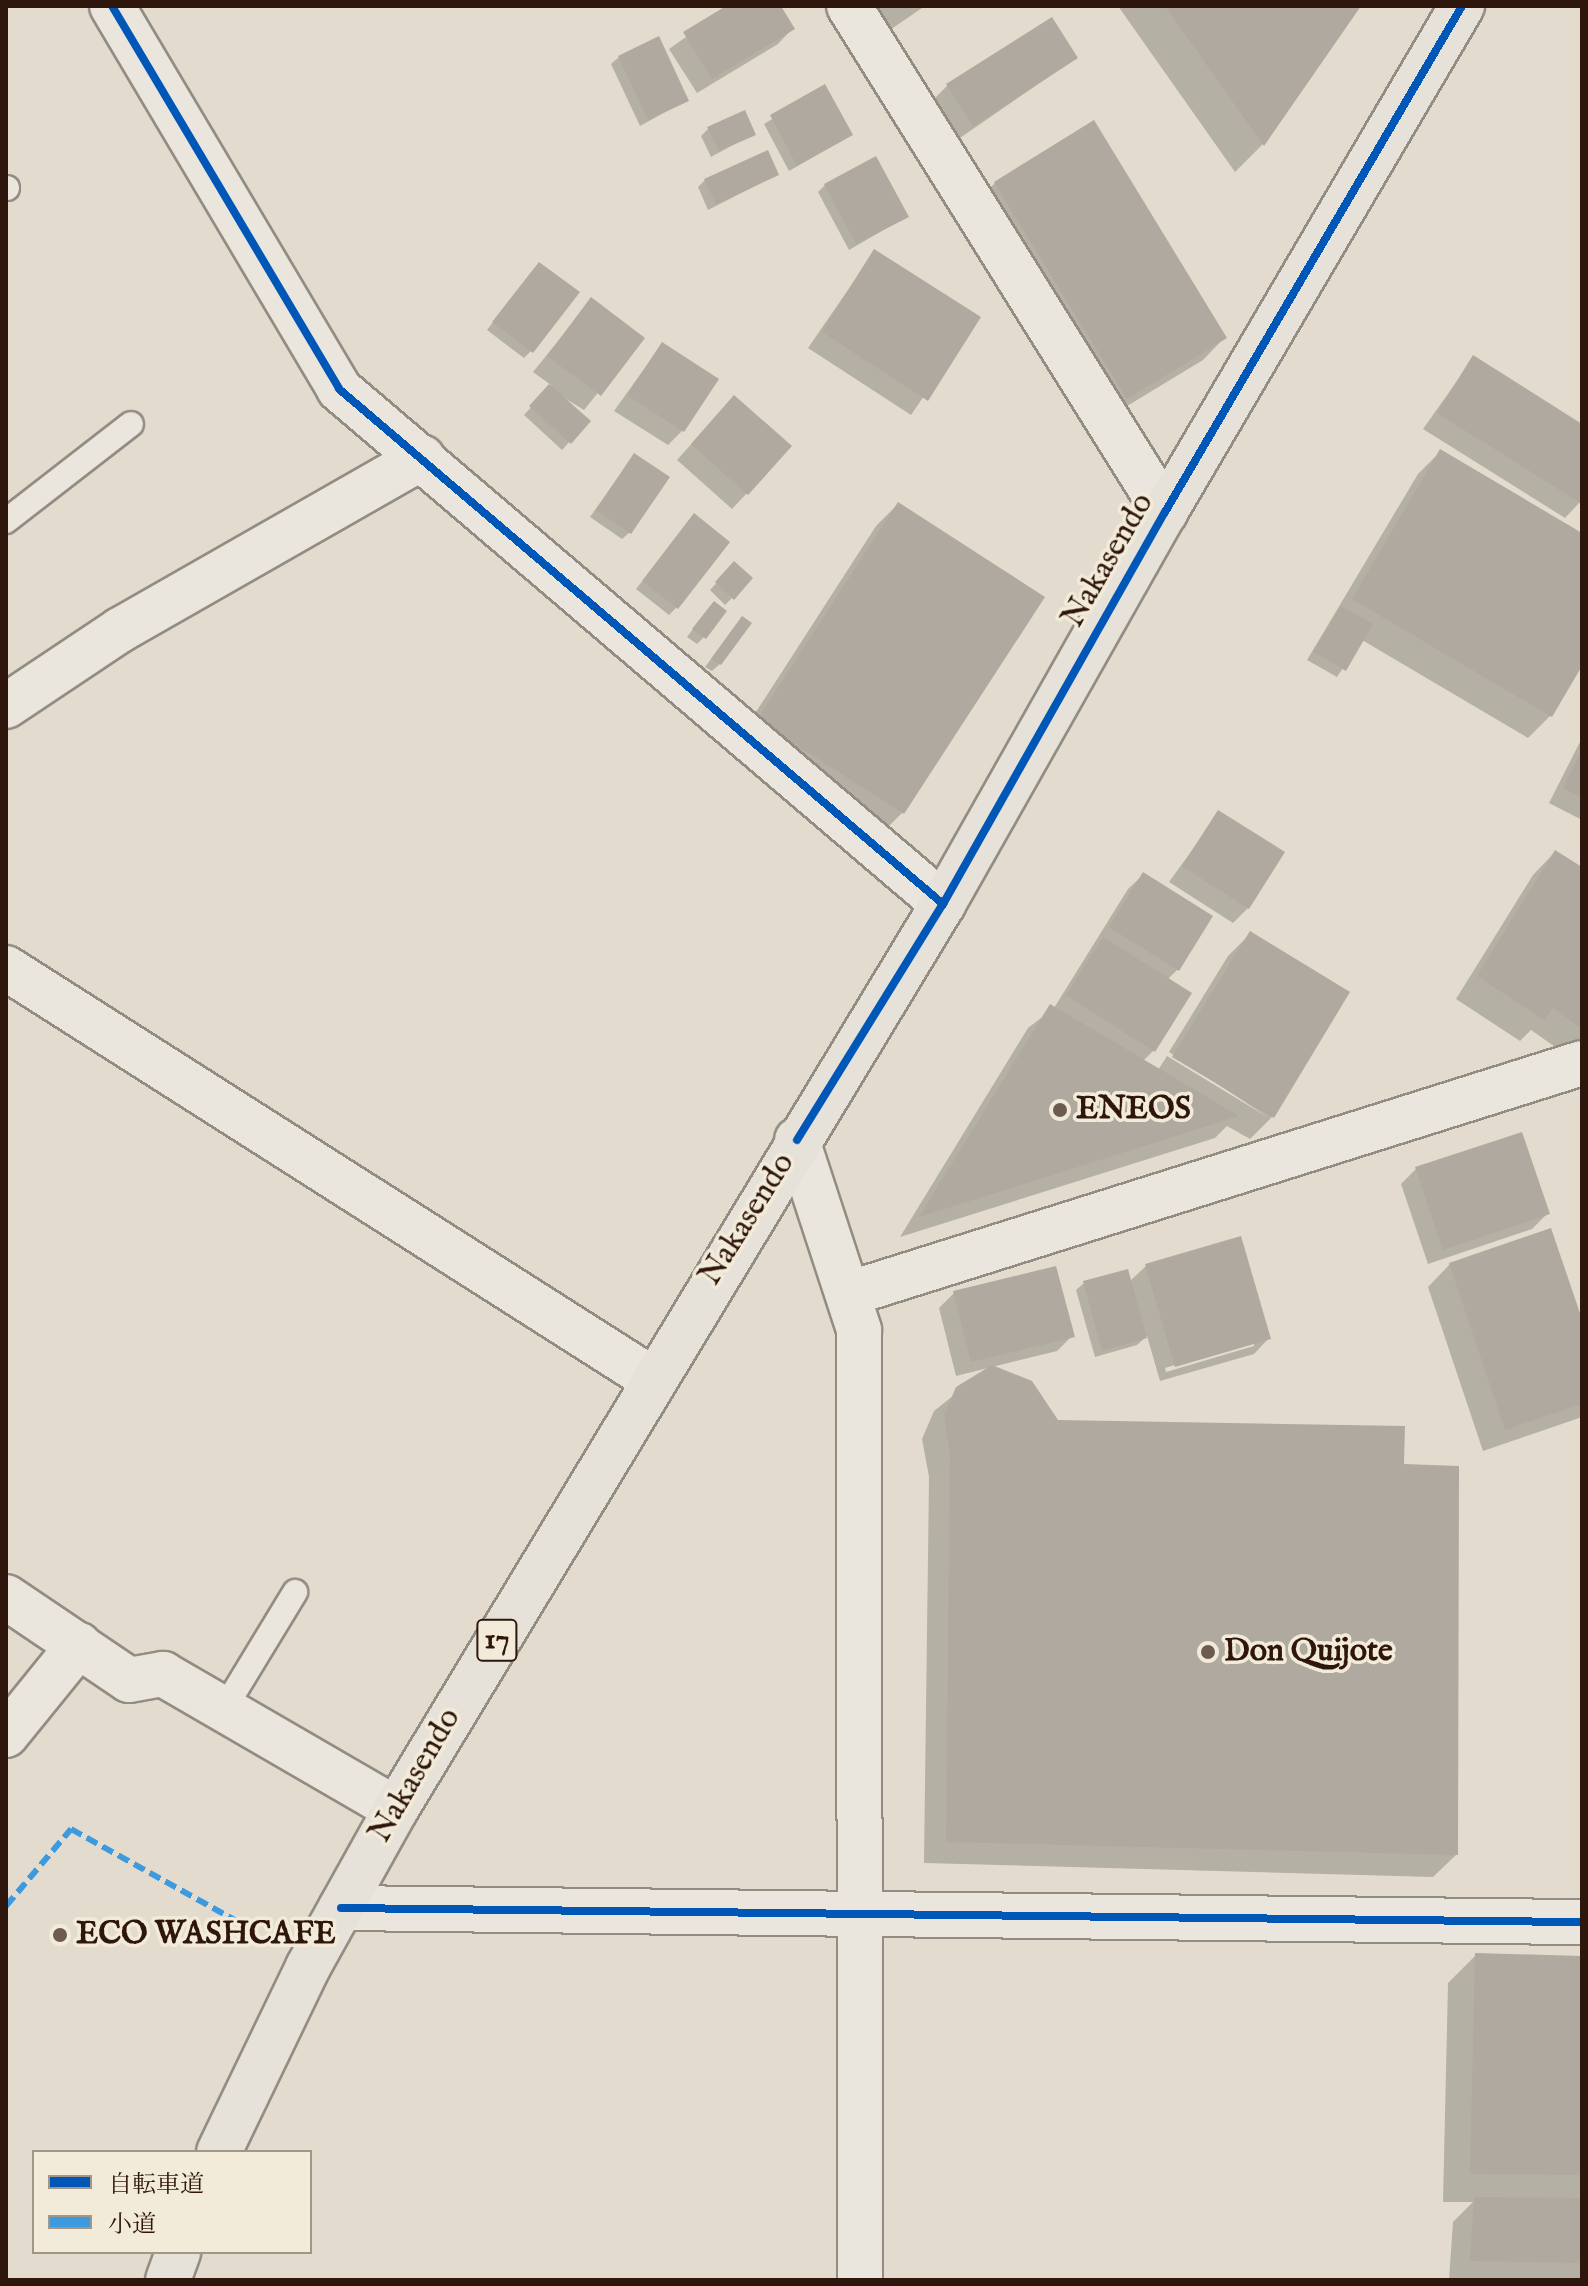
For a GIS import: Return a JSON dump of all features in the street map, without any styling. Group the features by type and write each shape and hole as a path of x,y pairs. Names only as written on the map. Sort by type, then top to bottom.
{"highway":[{"name":"Nakasendo","path":"220,2150 341,1908 396,1809 652,1379 943,904 1165,512 1462,6"},
{"path":"168,2280 177,2254"}],"street":[{"path":"112,6 339,389 943,904"},
{"path":"849,6 1165,512"},
{"path":"6,706 120,630 422,458"},
{"path":"6,968 652,1379"},
{"path":"848,1294 1582,1063"},
{"path":"797,1140 859,1330 860,2280"},
{"path":"6,1597 129,1680 163,1674 396,1809"},
{"path":"6,1735 79,1645"},
{"path":"341,1908 1582,1922"}],"lane":[{"path":"6,521 131,424"},
{"path":"224,1709 295,1592"}],"building":[{"path":"726,6 781,6 795,29 712,79 683,32"},
{"path":"1165,6 1361,6 1264,146"},
{"path":"1052,17 1078,58 973,126 946,84"},
{"path":"659,36 689,101 648,120 618,56"},
{"path":"825,84 853,135 797,166 770,115"},
{"path":"745,110 756,135 719,151 707,127"},
{"path":"1094,120 1227,338 1127,399 994,182"},
{"path":"768,150 779,175 716,204 704,179"},
{"path":"876,156 909,217 856,244 824,184"},
{"path":"874,249 981,317 928,401 822,332"},
{"path":"539,262 580,292 533,353 492,322"},
{"path":"591,297 645,338 601,396 547,356"},
{"path":"662,342 719,379 684,432 627,395"},
{"path":"1473,355 1582,424 1582,504 1437,413"},
{"path":"549,384 591,421 571,444 529,406"},
{"path":"734,395 792,446 748,495 691,444"},
{"path":"1440,449 1582,533 1582,666 1552,717 1352,599"},
{"path":"634,453 670,477 631,534 596,510"},
{"path":"898,502 1045,597 904,814 757,720"},
{"path":"694,513 730,542 678,609 642,581"},
{"path":"734,561 753,578 734,600 715,582"},
{"path":"714,601 727,611 706,639 692,629"},
{"path":"1341,606 1373,624 1346,671 1313,652"},
{"path":"742,616 752,623 721,665 711,659"},
{"path":"1582,750 1582,798 1563,788"},
{"path":"1218,810 1285,852 1249,909 1182,866"},
{"path":"1555,850 1582,867 1582,1029 1553,1008 1544,1020 1477,976"},
{"path":"1143,872 1213,916 1179,971 1109,927"},
{"path":"1250,931 1350,992 1274,1118 1172,1057"},
{"path":"1103,937 1192,993 1155,1052 1066,995"},
{"path":"1050,1004 1239,1116 919,1217"},
{"path":"1522,1132 1550,1214 1443,1250 1415,1167"},
{"path":"1551,1228 1582,1319 1582,1404 1505,1430 1449,1263"},
{"path":"1241,1236 1271,1339 1175,1367 1145,1264"},
{"path":"1056,1266 1075,1337 971,1362 953,1291"},
{"path":"1128,1269 1147,1338 1102,1351 1083,1281"},
{"path":"992,1365 1032,1381 1058,1420 1405,1426 1404,1464 1459,1466 1458,1855 946,1842 950,1454 944,1415 956,1387"},
{"path":"1475,1953 1582,1956 1582,2175 1470,2174"},
{"path":"1474,2197 1582,2198 1582,2263 1470,2261"}],"marked path":[{"path":"6,1906 71,1829 249,1928"}],"cycle path":[{"path":"112,6 339,389 943,904"},
{"path":"797,1140 943,904 1165,512 1462,6"},
{"path":"341,1908 1582,1922"}],"place":[{"name":"ENEOS","path":"1060,1110"},
{"name":"Don Quijote","path":"1208,1652"},
{"name":"ECO WASHCAFE","path":"60,1935"}]}
